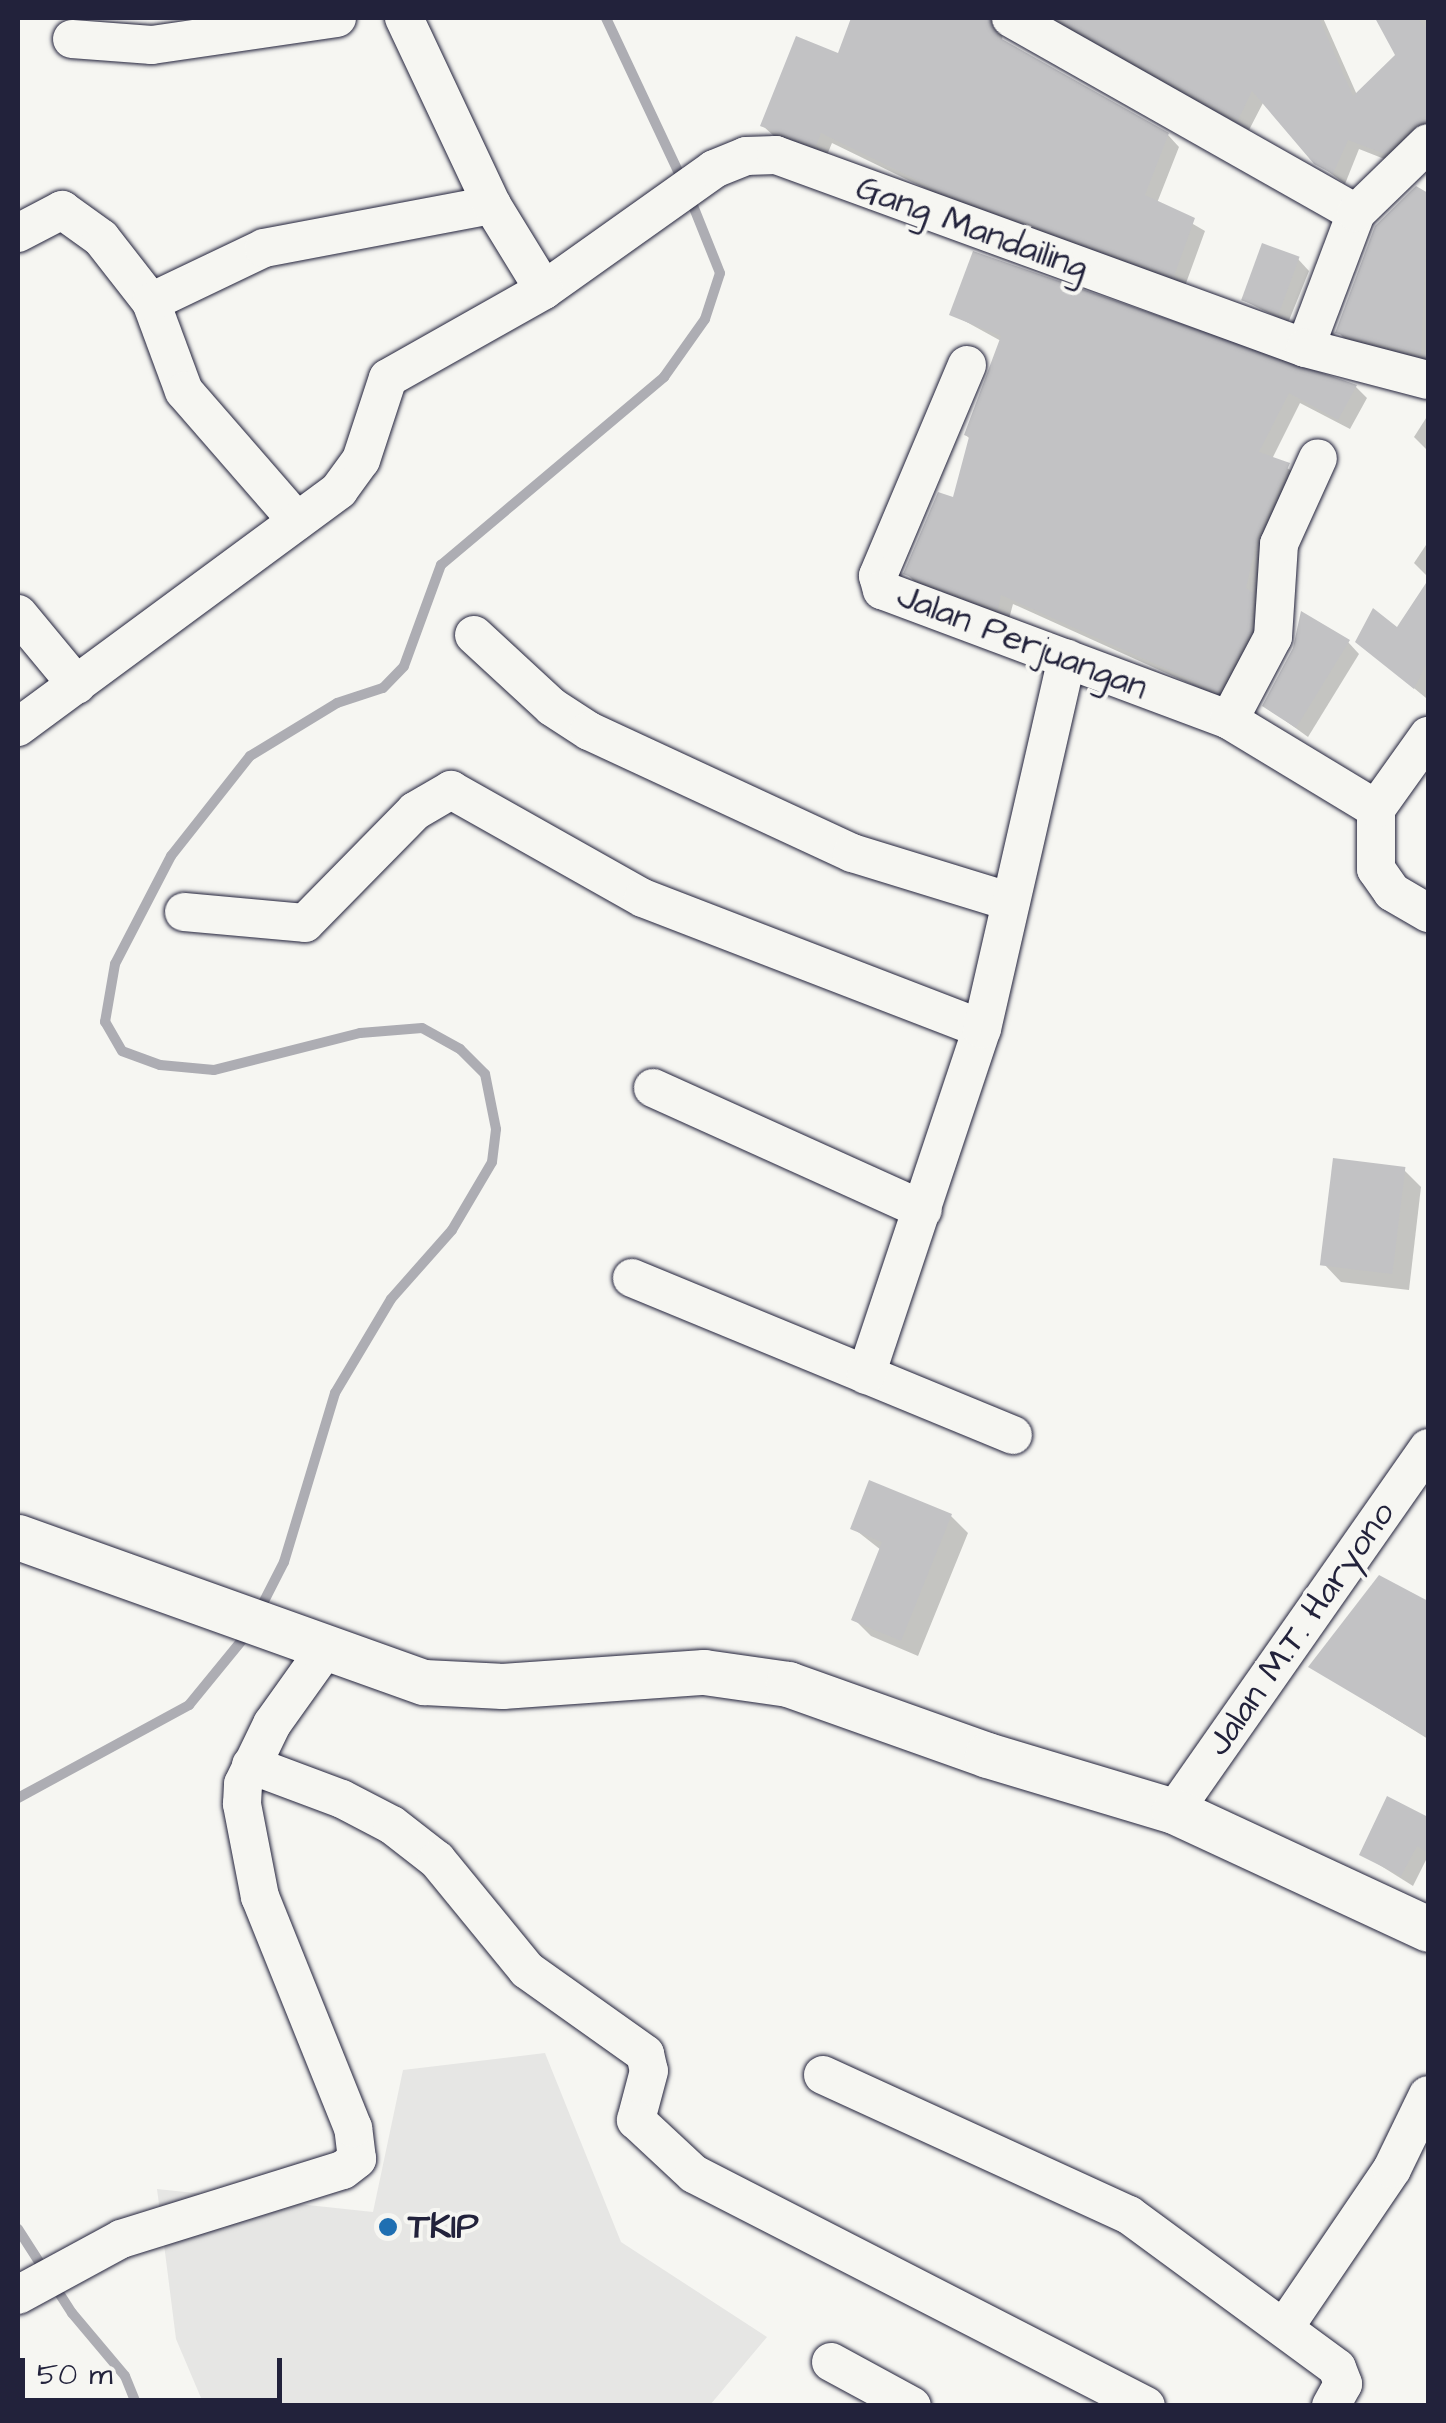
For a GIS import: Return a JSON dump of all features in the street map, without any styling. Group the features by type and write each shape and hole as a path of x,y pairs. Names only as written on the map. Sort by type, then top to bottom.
{"street":[{"path":"72,39 140,46 337,18"},
{"path":"404,18 492,205 544,290"},
{"path":"1011,18 1356,213"},
{"path":"1306,348 1356,213 1428,144"},
{"name":"Gang Mandailing","path":"18,727 297,521 352,475 388,378 526,306 714,168 746,156 776,155 1306,348 1428,380"},
{"path":"151,302 264,248 492,205"},
{"path":"18,233 54,210 69,211 101,238 151,302 184,390 297,521"},
{"name":"Jalan Perjuangan","path":"967,364 879,585 900,599 1229,720 1376,809"},
{"path":"1229,720 1273,638 1280,544 1318,458"},
{"path":"18,614 77,685"},
{"path":"474,635 552,708 590,731 852,853 1010,902"},
{"path":"866,1375 982,1029 1067,660"},
{"path":"1428,736 1376,809 1376,869 1392,892 1428,913"},
{"path":"184,912 305,923 414,811 451,790 643,898 982,1029"},
{"path":"653,1088 923,1210"},
{"path":"632,1278 1013,1435"},
{"name":"Jalan M.T. Haryono","path":"1174,1811 1428,1448"},
{"path":"18,1536 183,1592 308,1644 458,1686 746,1675 1174,1811 1428,1930"},
{"path":"18,2295 52,2271 121,2239 344,2170 358,2159 354,2128 260,1897 242,1804 251,1765 308,1644"},
{"path":"251,1765 342,1799 392,1825 437,1860 526,1970 645,2054 649,2071 636,2120 694,2174 1146,2406"},
{"path":"823,2076 1086,2190 1182,2250 1341,2373 1342,2391 1330,2406"},
{"path":"1284,2328 1392,2169 1428,2094"},
{"path":"831,2362 912,2406"}],"shaded area":[{"name":"TKIP","path":"545,2053 621,2242 767,2337 710,2405 204,2405 176,2339 157,2189 373,2212 403,2070"}],"building":[{"path":"851,18 989,18 1000,38 1169,133 1145,195 1195,218 1174,276 937,190 821,133 816,146 760,126 796,36 838,53"},
{"path":"1056,18 1319,18 1353,96 1395,55 1375,18 1417,18 1428,30 1428,121 1413,126 1385,154 1348,140 1333,174 1314,164 1252,91 1238,120"},
{"path":"1416,186 1428,193 1421,354 1335,333 1375,226"},
{"path":"1262,243 1300,257 1279,314 1241,300"},
{"path":"973,251 1357,385 1338,420 1289,393 1259,452 1290,463 1258,535 1246,588 1253,593 1251,631 1218,692 1001,595 998,609 903,574 938,492 953,497 969,437 964,435 1001,336 949,315"},
{"path":"1428,580 1428,660 1414,689 1355,642 1373,608 1397,627"},
{"path":"1301,611 1350,640 1296,728 1262,706 1293,648"},
{"path":"1333,1158 1405,1167 1392,1274 1320,1265"},
{"path":"869,1480 952,1514 901,1641 851,1620 882,1542 850,1529"},
{"path":"1379,1575 1428,1601 1428,1738 1308,1667"},
{"path":"1387,1796 1428,1817 1428,1853 1417,1846 1401,1876 1359,1855"}],"waterway":[{"path":"606,18 683,182"},
{"path":"258,1613 284,1562 335,1393 391,1299 452,1230 492,1162 496,1129 485,1074 460,1049 422,1028 360,1033 214,1070 160,1065 122,1051 105,1022 115,964 171,856 250,756 337,703 383,688 404,666 441,565 664,377 705,319 720,273 690,198"},
{"path":"18,1798 189,1705 248,1633"},
{"path":"18,2229 72,2313 125,2376 137,2406"}],"place":[{"name":"TKIP","path":"388,2227"}]}
